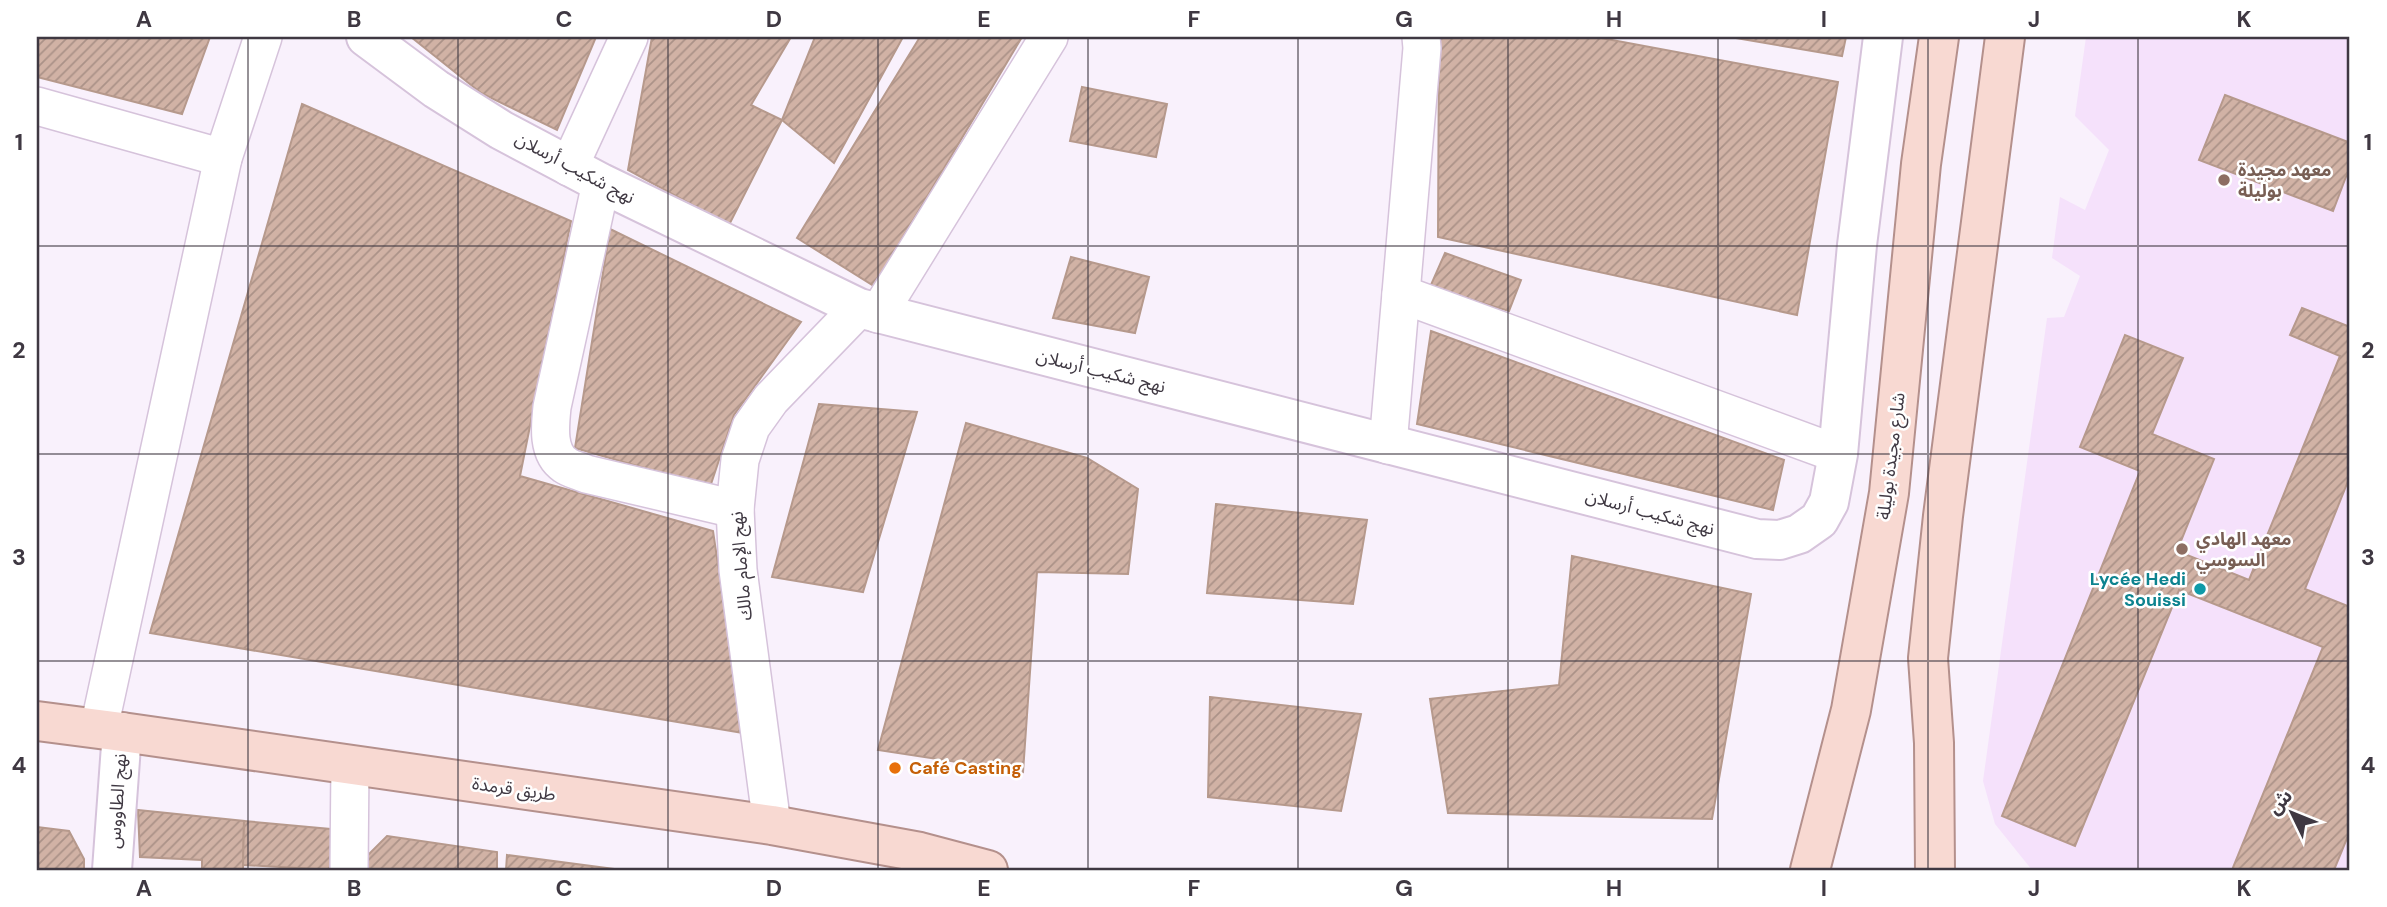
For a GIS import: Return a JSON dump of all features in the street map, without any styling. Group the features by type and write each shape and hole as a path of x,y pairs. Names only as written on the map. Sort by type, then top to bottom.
{"main road":[{"name":"شارع مجيدة بوليلة","path":"1810,870 1851,710 1889,493 1921,164 1939,37"},
{"path":"1935,870 1934,743 1928,657 1942,516 2005,37"},
{"name":"طريق قرمدة","path":"37,721 772,825 920,852 988,870"}],"street":[{"path":"111,730 223,158 263,37"},
{"name":"نهج شكيب أرسلان","path":"366,37 436,89 501,130 585,175 869,311 1768,540 1780,540 1799,534 1819,520 1829,502 1838,454 1857,245 1883,37"},
{"path":"629,37 585,175 552,407 550,428 553,448 564,465 586,474 734,509"},
{"name":"نهج الإمام مالك","path":"772,825 738,570 734,509 740,460 751,427 771,399 869,311 1049,37"},
{"path":"1388,445 1421,37"},
{"path":"37,106 223,158"},
{"path":"1401,294 1838,454"},
{"name":"نهج الطاووس","path":"111,730 112,870"},
{"path":"349,870 350,765"}],"shaded area":[{"name":"معهد الهادي السوسي","path":"2086,37 2350,37 2350,870 2032,870 1995,824 1983,781 2047,318 2064,317 2080,276 2052,258 2060,197 2085,210 2109,150 2075,116"}],"building":[{"path":"37,37 210,37 182,114 37,77"},
{"path":"411,37 596,37 557,130 481,93"},
{"path":"652,37 791,37 751,105 782,120 729,225 628,170"},
{"path":"815,37 903,37 834,163 782,120"},
{"path":"920,37 1022,37 874,286 797,238"},
{"path":"1439,37 1596,37 1838,82 1797,315 1438,237"},
{"path":"1730,37 1846,37 1842,56"},
{"path":"1082,87 1167,104 1156,157 1070,141"},
{"path":"2225,95 2348,142 2350,138 2350,166 2333,211 2199,160"},
{"path":"302,104 571,221 520,476 713,531 743,733 150,633"},
{"path":"610,229 801,322 734,415 710,487 575,448"},
{"path":"1445,253 1521,280 1509,311 1430,287"},
{"path":"1071,257 1149,277 1135,333 1053,318"},
{"name":"Lycée Hedi Souissi","path":"2302,308 2350,327 2350,476 2305,589 2350,607 2350,831 2334,870 2232,870 2323,647 2179,590 2075,846 2002,816 2140,471 2080,447 2125,335 2183,358 2152,434 2214,459 2177,551 2249,580 2340,356 2290,335"},
{"path":"1431,331 1784,460 1773,510 1417,424"},
{"path":"819,404 917,412 863,592 772,577"},
{"path":"966,423 1087,458 1138,489 1128,574 1037,572 1023,772 878,750"},
{"path":"1216,504 1367,520 1353,604 1207,593"},
{"path":"1572,556 1751,594 1712,819 1448,813 1430,699 1559,685"},
{"path":"1210,697 1361,714 1341,811 1208,797"},
{"path":"138,810 244,821 243,870 202,870 202,860 140,857"},
{"path":"244,821 341,830 332,870 243,865"},
{"path":"37,827 69,831 84,859 84,870 37,870"},
{"path":"387,836 497,852 497,870 359,870 360,863"},
{"path":"507,855 622,870 506,870"}],"place":[{"name":"معهد مجيدة بوليلة","path":"2224,180"},
{"name":"معهد الهادي السوسي","path":"2182,549"},
{"name":"Lycée Hedi Souissi","path":"2200,589"},
{"name":"Café Casting","path":"895,768"}]}
